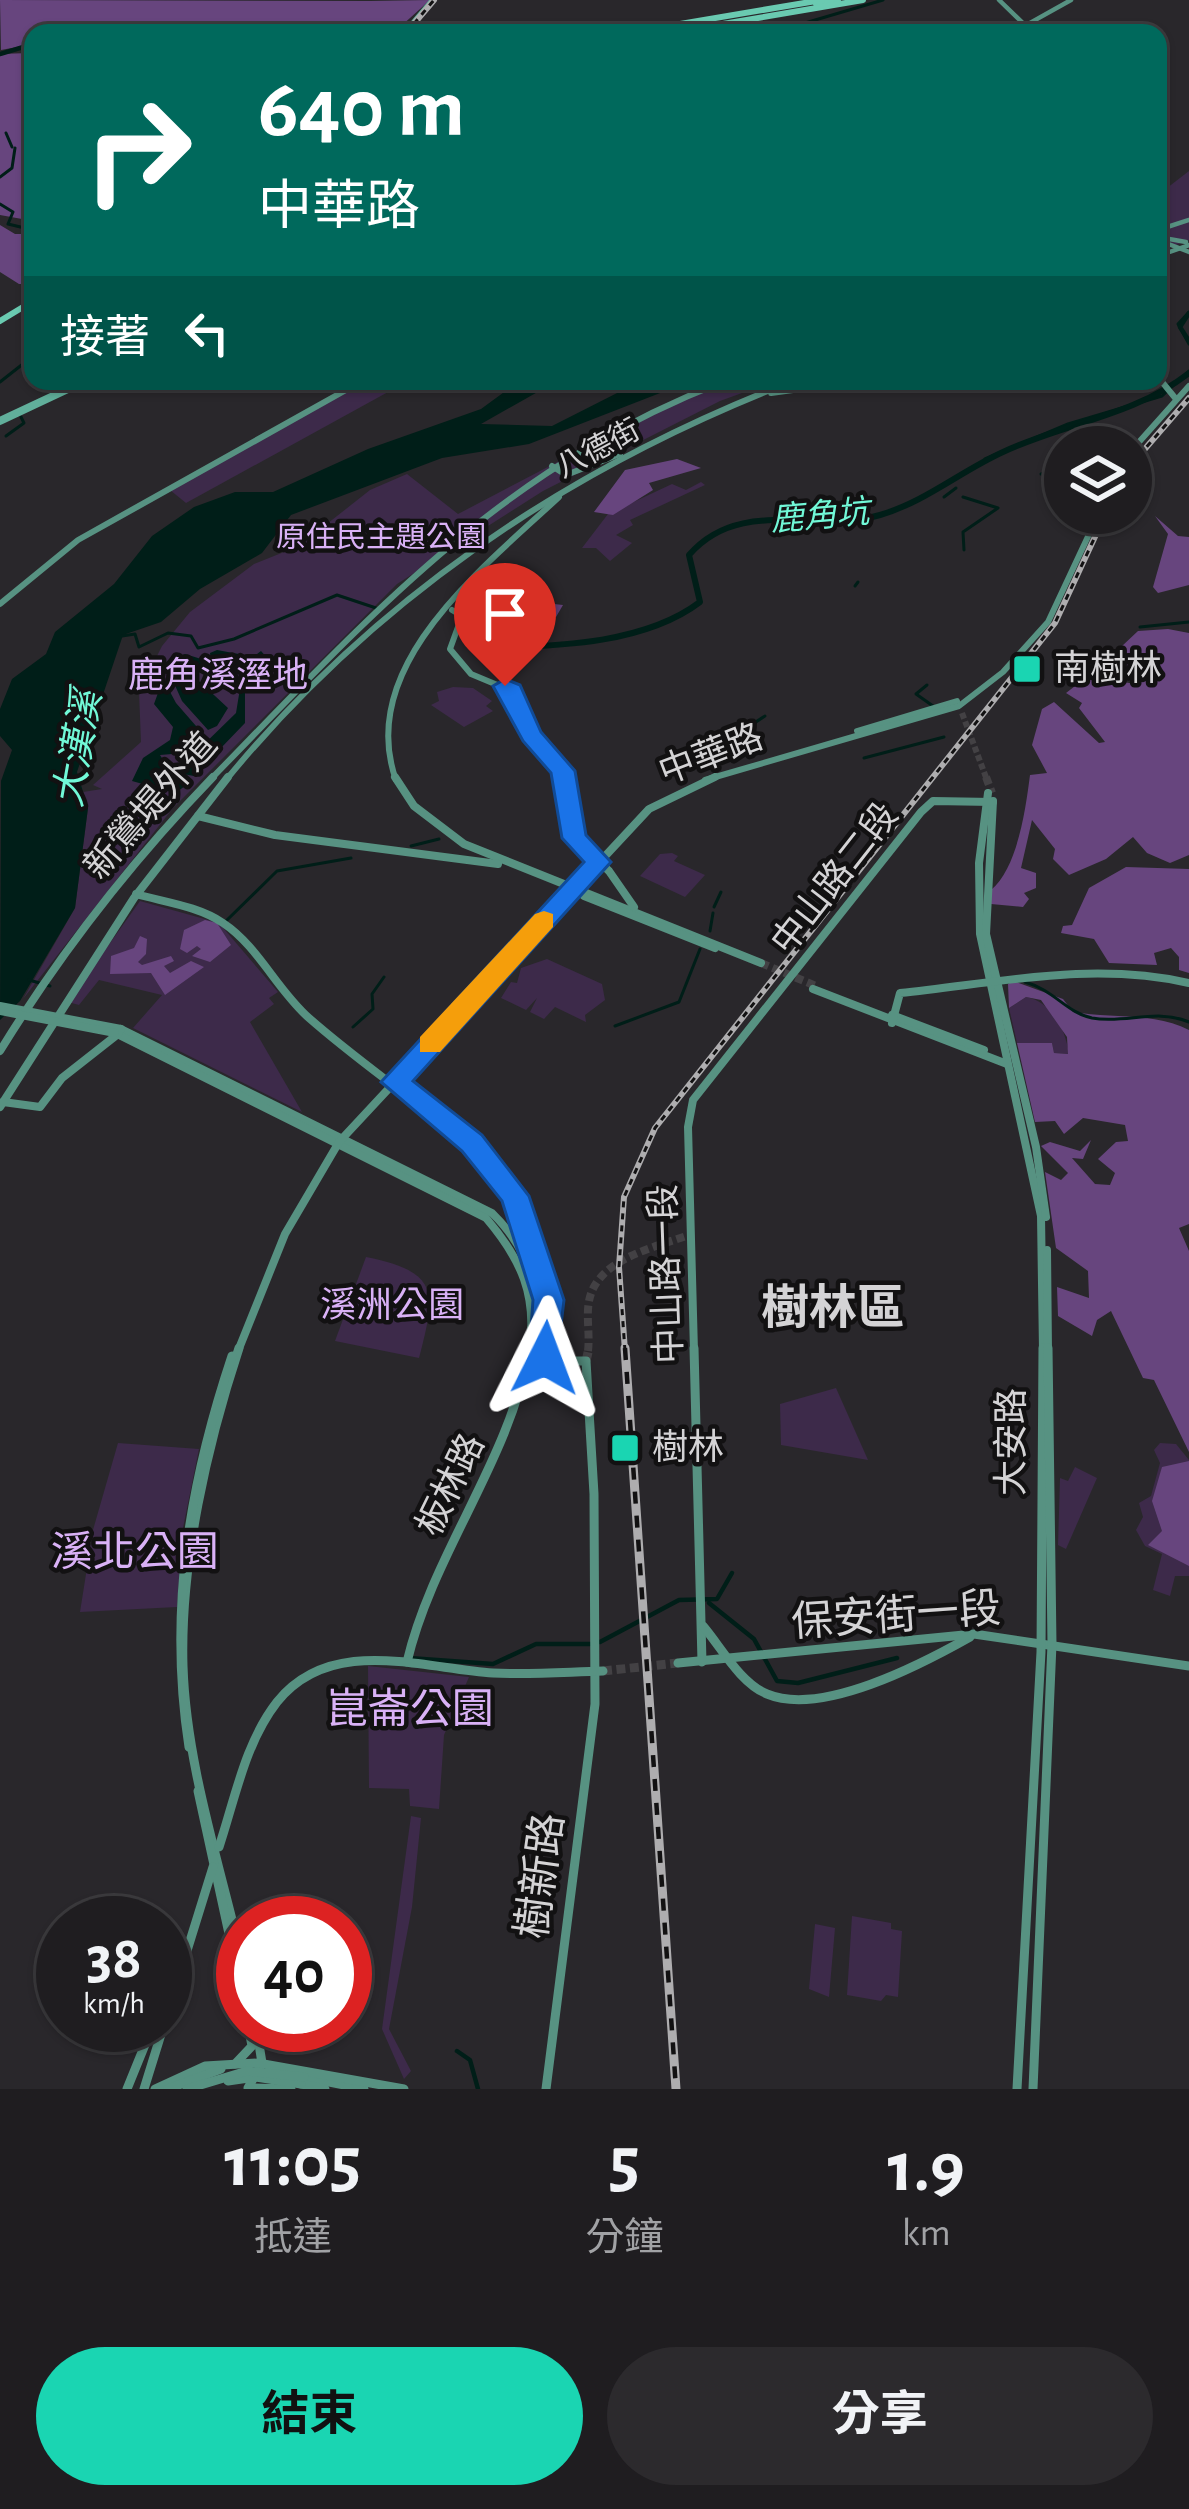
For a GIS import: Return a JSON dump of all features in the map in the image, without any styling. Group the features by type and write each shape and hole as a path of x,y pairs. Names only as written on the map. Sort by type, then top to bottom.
{"highway":[{"path":"714,16 784,0"},
{"path":"672,24 806,0"},
{"path":"679,24 822,0"},
{"path":"700,24 843,0"},
{"path":"722,24 843,0"},
{"path":"723,24 863,0"}],"main road":[{"path":"414,24 434,0"},
{"path":"0,420 63,390"}],"street":[{"path":"999,0 1024,24"},
{"path":"1029,24 1070,0"},
{"path":"1149,426 1172,394 1189,386"},
{"path":"1167,388 1172,394"},
{"path":"0,603 72,541 343,390"},
{"name":"新鶯堤外道","path":"0,1051 44,980 191,796 371,612 552,466 703,390"},
{"path":"118,1032 62,1078 40,1107 1,1104 136,894 198,816 316,687 412,593 553,495 627,455 773,390"},
{"name":"八德街","path":"760,964 513,865 417,815 401,796 387,728 395,685 452,610 557,498 765,394 794,390"},
{"path":"552,466 566,475 627,455"},
{"name":"中華路","path":"216,1855 176,1666 192,1501 223,1391 275,1255 339,1139 649,809 686,788 957,709 1003,672 1060,600 1090,534"},
{"path":"452,610 462,616 452,653 471,674 512,691 525,726 566,778 574,838 637,915"},
{"name":"中山路二段","path":"788,982 933,801 990,798"},
{"name":"大安路","path":"990,798 978,885 993,984 1039,1158 1046,1217 1047,1643 1033,2089"},
{"path":"198,816 346,846 513,865"},
{"path":"136,894 225,923 307,1016 394,1081 470,1148 518,1209 535,1255 548,1300 538,1362"},
{"path":"890,1018 901,992 993,984 1068,968 1189,983"},
{"name":"中山路一段","path":"702,1662 704,1600 688,1120 699,1091 788,982"},
{"path":"814,987 1011,1062"},
{"path":"0,1009 118,1032 495,1220 533,1271 540,1303 538,1362"},
{"path":"495,1220 518,1209"},
{"name":"樹新路","path":"538,1362 586,1360 594,1494 593,1643 598,1671 546,2089"},
{"name":"板林路","path":"406,1662 420,1607 538,1362"},
{"path":"702,1625 763,1692 791,1697 905,1674 974,1634"},
{"name":"保安街一段","path":"678,1663 762,1659 974,1634 1189,1666"},
{"name":"大安路","path":"1018,2089 1047,1643"},
{"path":"192,1934 256,1739 294,1683 350,1658 488,1673 598,1671"},
{"path":"216,1855 226,1896"},
{"path":"216,1855 224,1896"},
{"path":"127,2089 143,2052"},
{"path":"144,2089 155,2052"},
{"path":"168,2089 226,2067 247,2052"},
{"path":"259,2052 262,2063 252,2088 366,2085 404,2089"},
{"path":"154,2089 205,2066 262,2063 385,2089"},
{"path":"187,2089 248,2071 295,2085"},
{"path":"204,2089 256,2077 325,2089"}],"green space":[{"path":"1189,171 1189,240 1167,249 1167,188"},
{"path":"347,390 392,390 186,503 170,490"},
{"path":"706,390 750,390 543,491 397,584 173,808 23,999 75,908 88,808 83,792 102,789 93,785 141,742 139,692 162,646 190,612 254,564 299,546 370,490 407,474 458,514 678,399"},
{"path":"701,482 705,485 630,520 633,525 616,535 632,543 610,561 596,548 582,548 608,514 672,484 686,490"},
{"path":"473,688 492,701 486,706 493,711 464,727 431,705 439,701 437,692"},
{"path":"660,854 678,856 674,861 705,875 685,897 640,876"},
{"path":"140,901 219,923 278,992 269,998 274,1004 250,1022 302,1112 133,1028 162,995 99,980 79,1005 68,1002"},
{"path":"547,959 602,984 605,1000 585,1015 586,1022 555,1007 544,1019 530,1012 537,998 526,1010 501,998 511,982 517,983 521,968"},
{"path":"1026,997 1043,1004 1056,1018 1069,1054 1054,1053 1052,1043 1017,1043 1009,1008"},
{"name":"溪洲公園","path":"366,1257 408,1270 427,1288 428,1316 419,1358 335,1341"},
{"path":"836,1388 868,1460 781,1445 780,1404"},
{"name":"溪北公園","path":"118,1443 199,1449 183,1528 177,1607 80,1612 93,1530"},
{"path":"1160,1443 1176,1444 1189,1460 1189,1576 1175,1576 1170,1596 1153,1590 1162,1554 1145,1546 1136,1530 1143,1517 1139,1503 1151,1496 1160,1463 1154,1450"},
{"path":"1075,1467 1097,1478 1066,1549 1058,1545 1060,1478 1068,1481"},
{"name":"崑崙公園","path":"368,1666 469,1677 444,1735 439,1809 410,1806 409,1789 369,1788"},
{"path":"411,1816 421,1818 412,1907 389,2029 411,2071 404,2079 382,2029"},
{"path":"852,1916 891,1923 891,1929 902,1931 898,1997 886,1995 881,2001 847,1995"},
{"path":"815,1924 835,1928 829,1997 809,1989"}],"shaded area":[{"path":"0,0 430,0 403,24 24,24 24,46 1,50"},
{"path":"24,53 24,219 0,215 0,54"},
{"path":"0,225 24,234 24,284 0,272"},
{"path":"677,459 701,468 649,483 653,490 613,515 594,512 625,470"},
{"path":"1155,516 1178,536 1189,537 1189,585 1158,593 1153,587 1168,534"},
{"path":"478,587 510,597 542,589 528,601 563,605 556,617 464,602"},
{"path":"1138,631 1189,633 1189,855 1170,863 1147,853 1133,837 1106,859 1069,875 1053,859 1055,849 1032,820 1021,868 1036,873 1036,888 1024,893 1029,899 1023,907 991,904 991,890 1008,867 1019,836 1030,775 1047,773 1032,745 1042,709 1054,702 1099,743 1105,742 1079,708 1082,703 1066,693 1088,676 1141,685 1141,676 1105,662"},
{"path":"1126,867 1189,869 1189,973 1179,970 1179,957 1171,948 1154,953 1157,965 1109,963 1094,939 1061,933 1063,926 1072,925 1089,888"},
{"path":"205,920 217,923 231,945 210,962 192,956 201,949 197,946 187,953 180,949 184,930"},
{"path":"140,936 147,939 146,954 138,962 142,965 171,956 174,961 164,966 170,973 191,961 204,967 165,995 151,973 110,974 111,956 134,948"},
{"path":"1013,981 1063,999 1073,1012 1148,1018 1189,1030 1189,1224 1179,1228 1189,1251 1189,1452 1154,1380 1143,1378 1111,1311 1097,1320 1092,1336 1058,1316 1057,1287 1089,1298 1088,1271 1056,1248 1045,1172 1061,1180 1068,1173 1041,1146 1050,1142 1080,1151 1091,1140 1083,1159 1072,1158 1095,1184 1110,1185 1115,1173 1098,1159 1116,1142 1128,1141 1125,1125 1083,1118 1064,1134 1055,1121 1035,1122 1017,1043 1052,1043 1054,1053 1068,1054 1067,1037 1041,1000 1026,997 1009,1008 1008,984"},
{"path":"1189,1461 1189,1566 1148,1545 1162,1531 1152,1501 1162,1467"}],"water":[{"name":"大漢溪","path":"507,390 541,390 481,424 552,426 623,390 668,390 529,444 442,458 291,515 262,553 200,589 161,622 123,635 77,772 88,808 75,908 20,1001 0,1020 1,781 12,750 0,736 0,709 12,679 46,654 55,632 114,584 152,536 194,507 235,492 273,492 368,449 481,409"},
{"path":"261,651 270,661 245,683 245,723 194,776 183,774 195,753 236,713 244,664"},
{"path":"210,653 244,655 227,682 216,680 204,663 187,670 228,708 217,726 208,730 182,701 165,663 185,654 211,662"},
{"path":"161,675 176,703 203,734 184,753 160,755 170,771 191,782 175,793 132,781 143,758 170,740 173,727 154,704 158,693 152,682"}],"waterway":[{"path":"802,24 883,0"},
{"path":"0,54 24,47"},
{"path":"6,133 12,147"},
{"path":"0,177 12,168 15,148"},
{"path":"0,204 13,212 8,224 24,228"},
{"name":"鹿角坑","path":"1189,312 1178,324 1189,344"},
{"name":"鹿角坑","path":"1189,313 1180,327 1189,341"},
{"path":"0,382 24,363"},
{"name":"鹿角坑","path":"985,459 1068,424 1162,396 1189,371"},
{"name":"鹿角坑","path":"1167,388 1189,373"},
{"name":"鹿角坑","path":"496,648 602,640 654,626 700,602 689,555 709,537 755,521 855,520 880,515 1003,452 1164,390"},
{"path":"6,436 24,423 21,417"},
{"path":"944,497 956,488"},
{"path":"963,497 998,508 963,532 964,550"},
{"path":"855,586 858,582"},
{"name":"鹿角坑","path":"122,636 135,634 139,647 168,633 191,636 198,648 234,639 337,595 376,608"},
{"path":"1140,627 1189,622"},
{"path":"927,685 916,694 933,706"},
{"path":"722,744 765,716"},
{"path":"864,758 944,737"},
{"path":"411,846 439,839"},
{"path":"226,921 277,871 351,858"},
{"path":"714,907 721,892"},
{"path":"710,931 713,913"},
{"path":"615,1026 679,1002 700,949"},
{"path":"353,1027 373,1009 372,994 384,977"},
{"path":"29,980 50,986"},
{"path":"1025,982 1092,1018 1165,1016 1189,1022"},
{"path":"600,1642 679,1600 717,1599 732,1573"},
{"path":"709,1603 754,1639 777,1681 798,1683 897,1658"},
{"path":"409,1658 493,1664 536,1644 590,1644"},
{"path":"457,2051 470,2060 478,2089"}],"tunnel":[{"path":"962,713 987,780"},
{"path":"986,777 992,793"},
{"path":"761,963 816,986"},
{"path":"588,1351 589,1301 604,1274 630,1256 692,1234"},
{"path":"586,1361 589,1348"},
{"path":"603,1671 678,1663"}],"railway":[{"path":"414,24 434,0"},
{"path":"1152,441 1189,398"},
{"path":"625,1351 619,1267 624,1197 655,1128 1055,623 1096,534"},
{"path":"625,1348 676,2089"}],"slow traffic":[{"path":"430,1044 544,920"}],"place":[{"name":"南樹林","path":"1027,669"},
{"name":"樹林","path":"625,1448"}],"district":[{"name":"樹林區","path":"833,1310"}],"route":[{"path":"505,686 512,691 531,735 563,771 574,838 598,862 395,1082 472,1143 525,1216 548,1300 545,1358"}],"park label":[{"name":"原住民主題公園","path":"381,538"},
{"name":"鹿角溪溼地","path":"218,676"}]}
